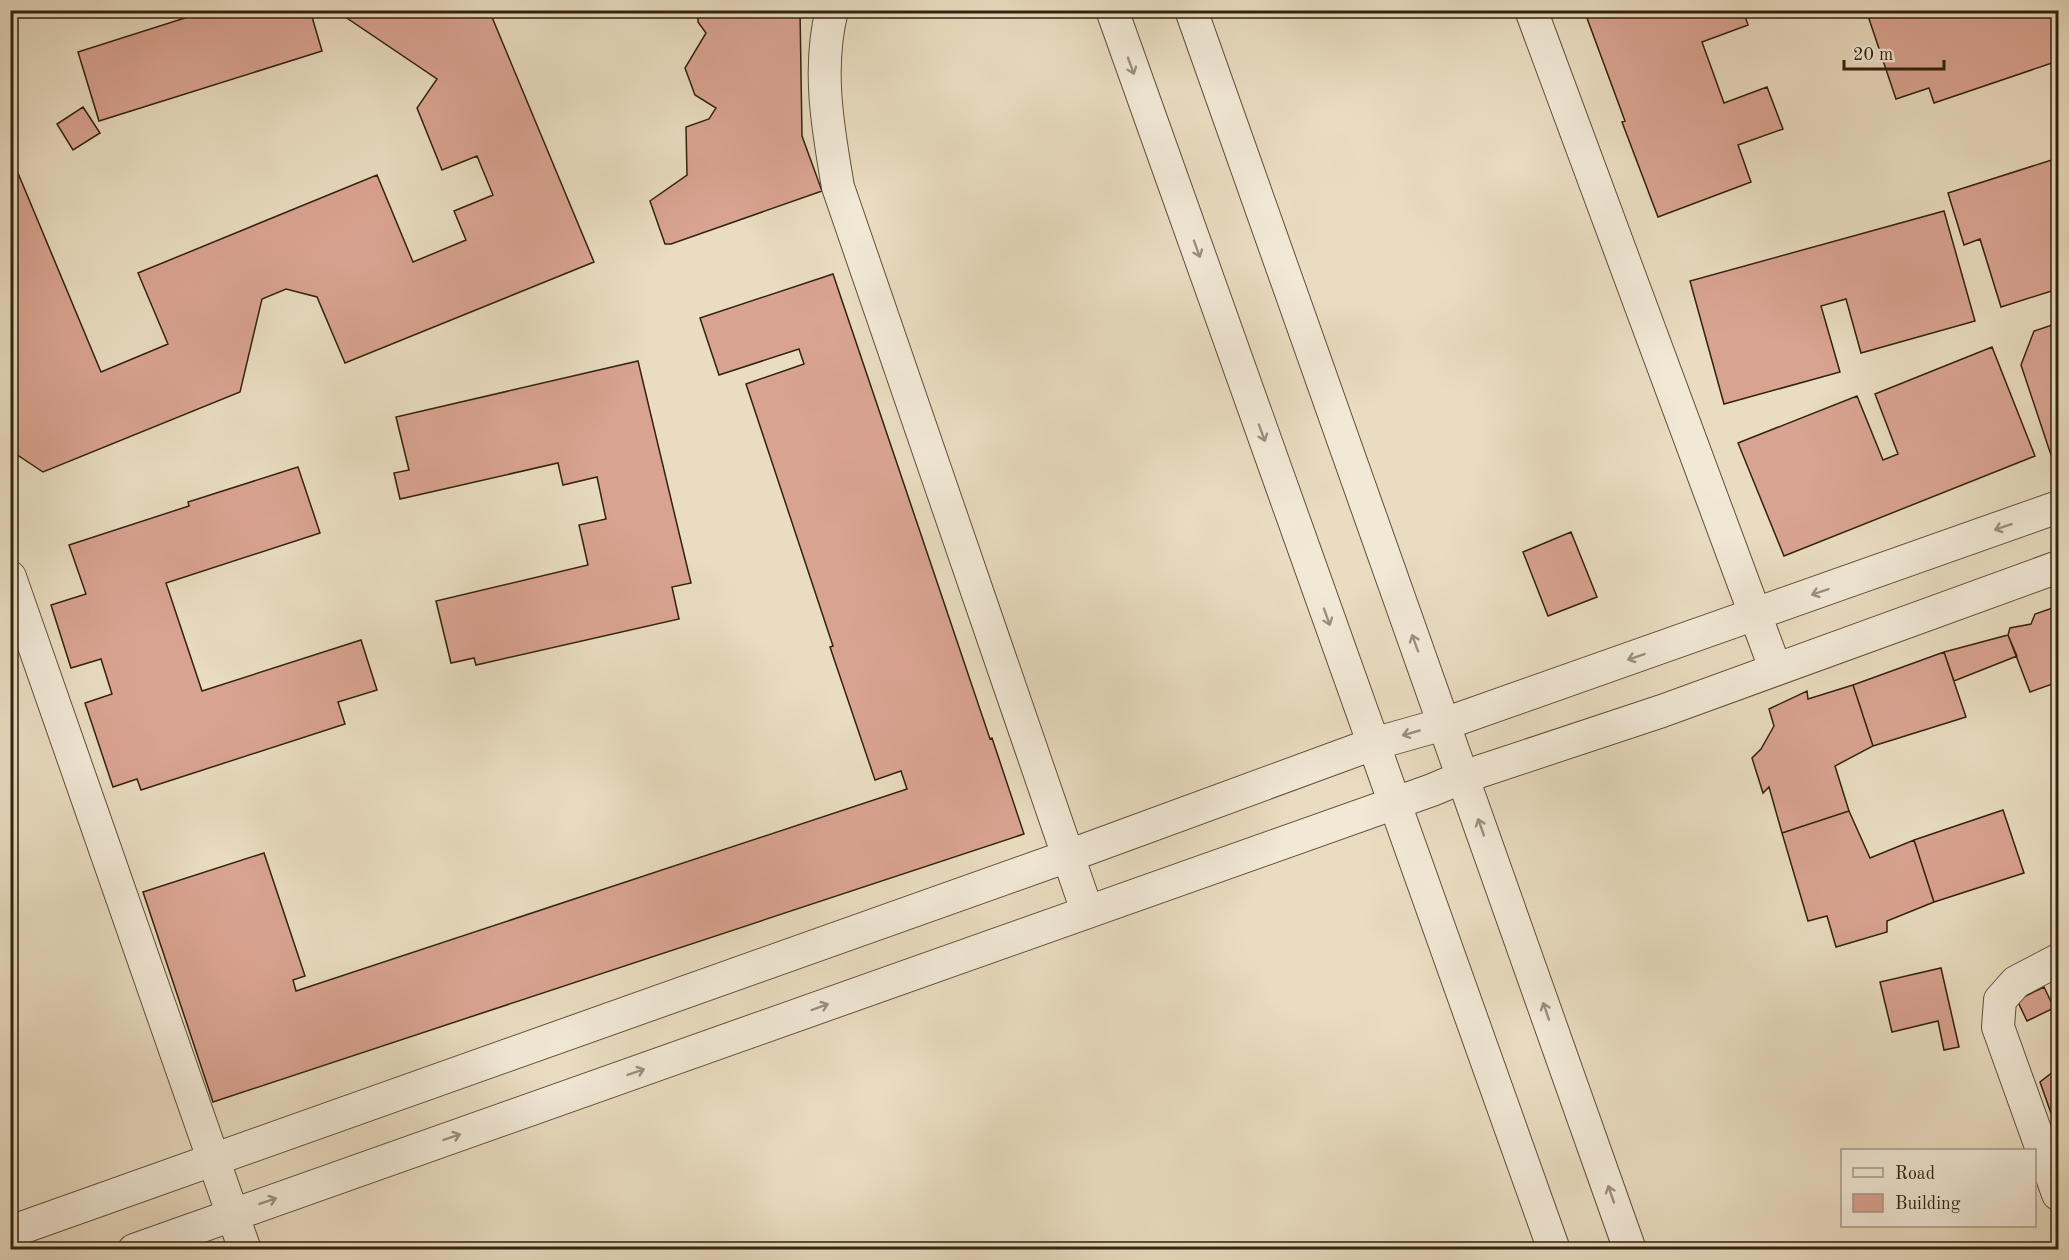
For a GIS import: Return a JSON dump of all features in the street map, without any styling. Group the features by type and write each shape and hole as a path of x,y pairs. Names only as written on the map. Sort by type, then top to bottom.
{"street":[{"path":"832,10 826,34 825,115 838,187 1087,911"},
{"path":"1112,10 1554,1250"},
{"path":"1191,10 1630,1250"},
{"path":"1531,10 1775,668"},
{"path":"10,1232 1068,856 1372,744 1444,724 2058,507"},
{"path":"134,1250 1432,790 1463,777 1662,711 2058,567"},
{"path":"10,577 245,1250"},
{"path":"2058,960 2016,982 2000,1000 1998,1027 2058,1194"}],"building":[{"path":"210,10 310,10 322,51 99,121 78,52"},
{"path":"335,10 489,10 594,262 345,363 317,297 286,289 262,299 240,392 43,472 10,450 10,154 101,372 168,344 138,273 377,175 413,262 466,240 454,211 493,195 477,156 442,170 417,108 437,79"},
{"path":"698,10 800,10 802,136 822,191 671,244 665,244 650,201 687,175 686,127 709,119 716,108 695,95 685,68 706,33 698,22"},
{"path":"1584,10 1743,10 1748,25 1702,42 1724,103 1767,87 1783,129 1738,145 1751,182 1658,217 1622,122 1625,121"},
{"path":"1866,10 2058,10 2058,61 1934,103 1929,88 1896,99"},
{"path":"83,107 100,133 73,150 57,124"},
{"path":"2058,158 2058,289 2001,307 1980,239 1964,245 1948,193"},
{"path":"1944,211 1975,321 1861,353 1846,299 1821,306 1840,372 1724,404 1690,281"},
{"path":"833,274 1024,834 213,1102 143,892 264,853 305,976 293,980 296,991 907,789 901,771 875,780 746,384 804,364 799,349 719,375 700,318"},
{"path":"2058,323 2058,452 2051,455 2021,365 2034,331"},
{"path":"1992,347 2035,456 1784,556 1738,443 1857,396 1883,460 1898,454 1875,394"},
{"path":"638,361 691,583 672,587 679,619 476,665 474,658 451,663 436,601 588,565 579,525 606,519 597,477 563,485 558,463 400,499 394,473 409,470 396,417"},
{"path":"298,467 320,533 166,583 202,691 361,640 377,690 338,702 345,724 141,790 137,779 113,787 85,703 112,694 101,659 71,668 51,605 86,594 69,545 189,506 188,502"},
{"path":"1571,532 1597,597 1548,616 1523,552"},
{"path":"2058,606 2058,682 2030,692 2008,635 2010,628 2031,624 2035,614"},
{"path":"2008,635 2017,656 1954,681 1944,652"},
{"path":"1944,652 1966,717 1873,746 1853,685"},
{"path":"1853,685 1873,746 1835,766 1849,811 1782,833 1769,787 1763,793 1752,758 1761,749 1774,726 1769,709 1807,691 1808,699"},
{"path":"2003,810 2024,873 1934,902 1914,840"},
{"path":"1849,811 1870,858 1914,840 1934,902 1887,921 1887,932 1836,947 1827,916 1808,921 1782,833"},
{"path":"1941,968 1959,1047 1944,1050 1938,1021 1892,1032 1880,982"},
{"path":"2044,987 2054,1008 2027,1021 2017,1000"},
{"path":"2058,1068 2058,1133 2040,1082"}]}
